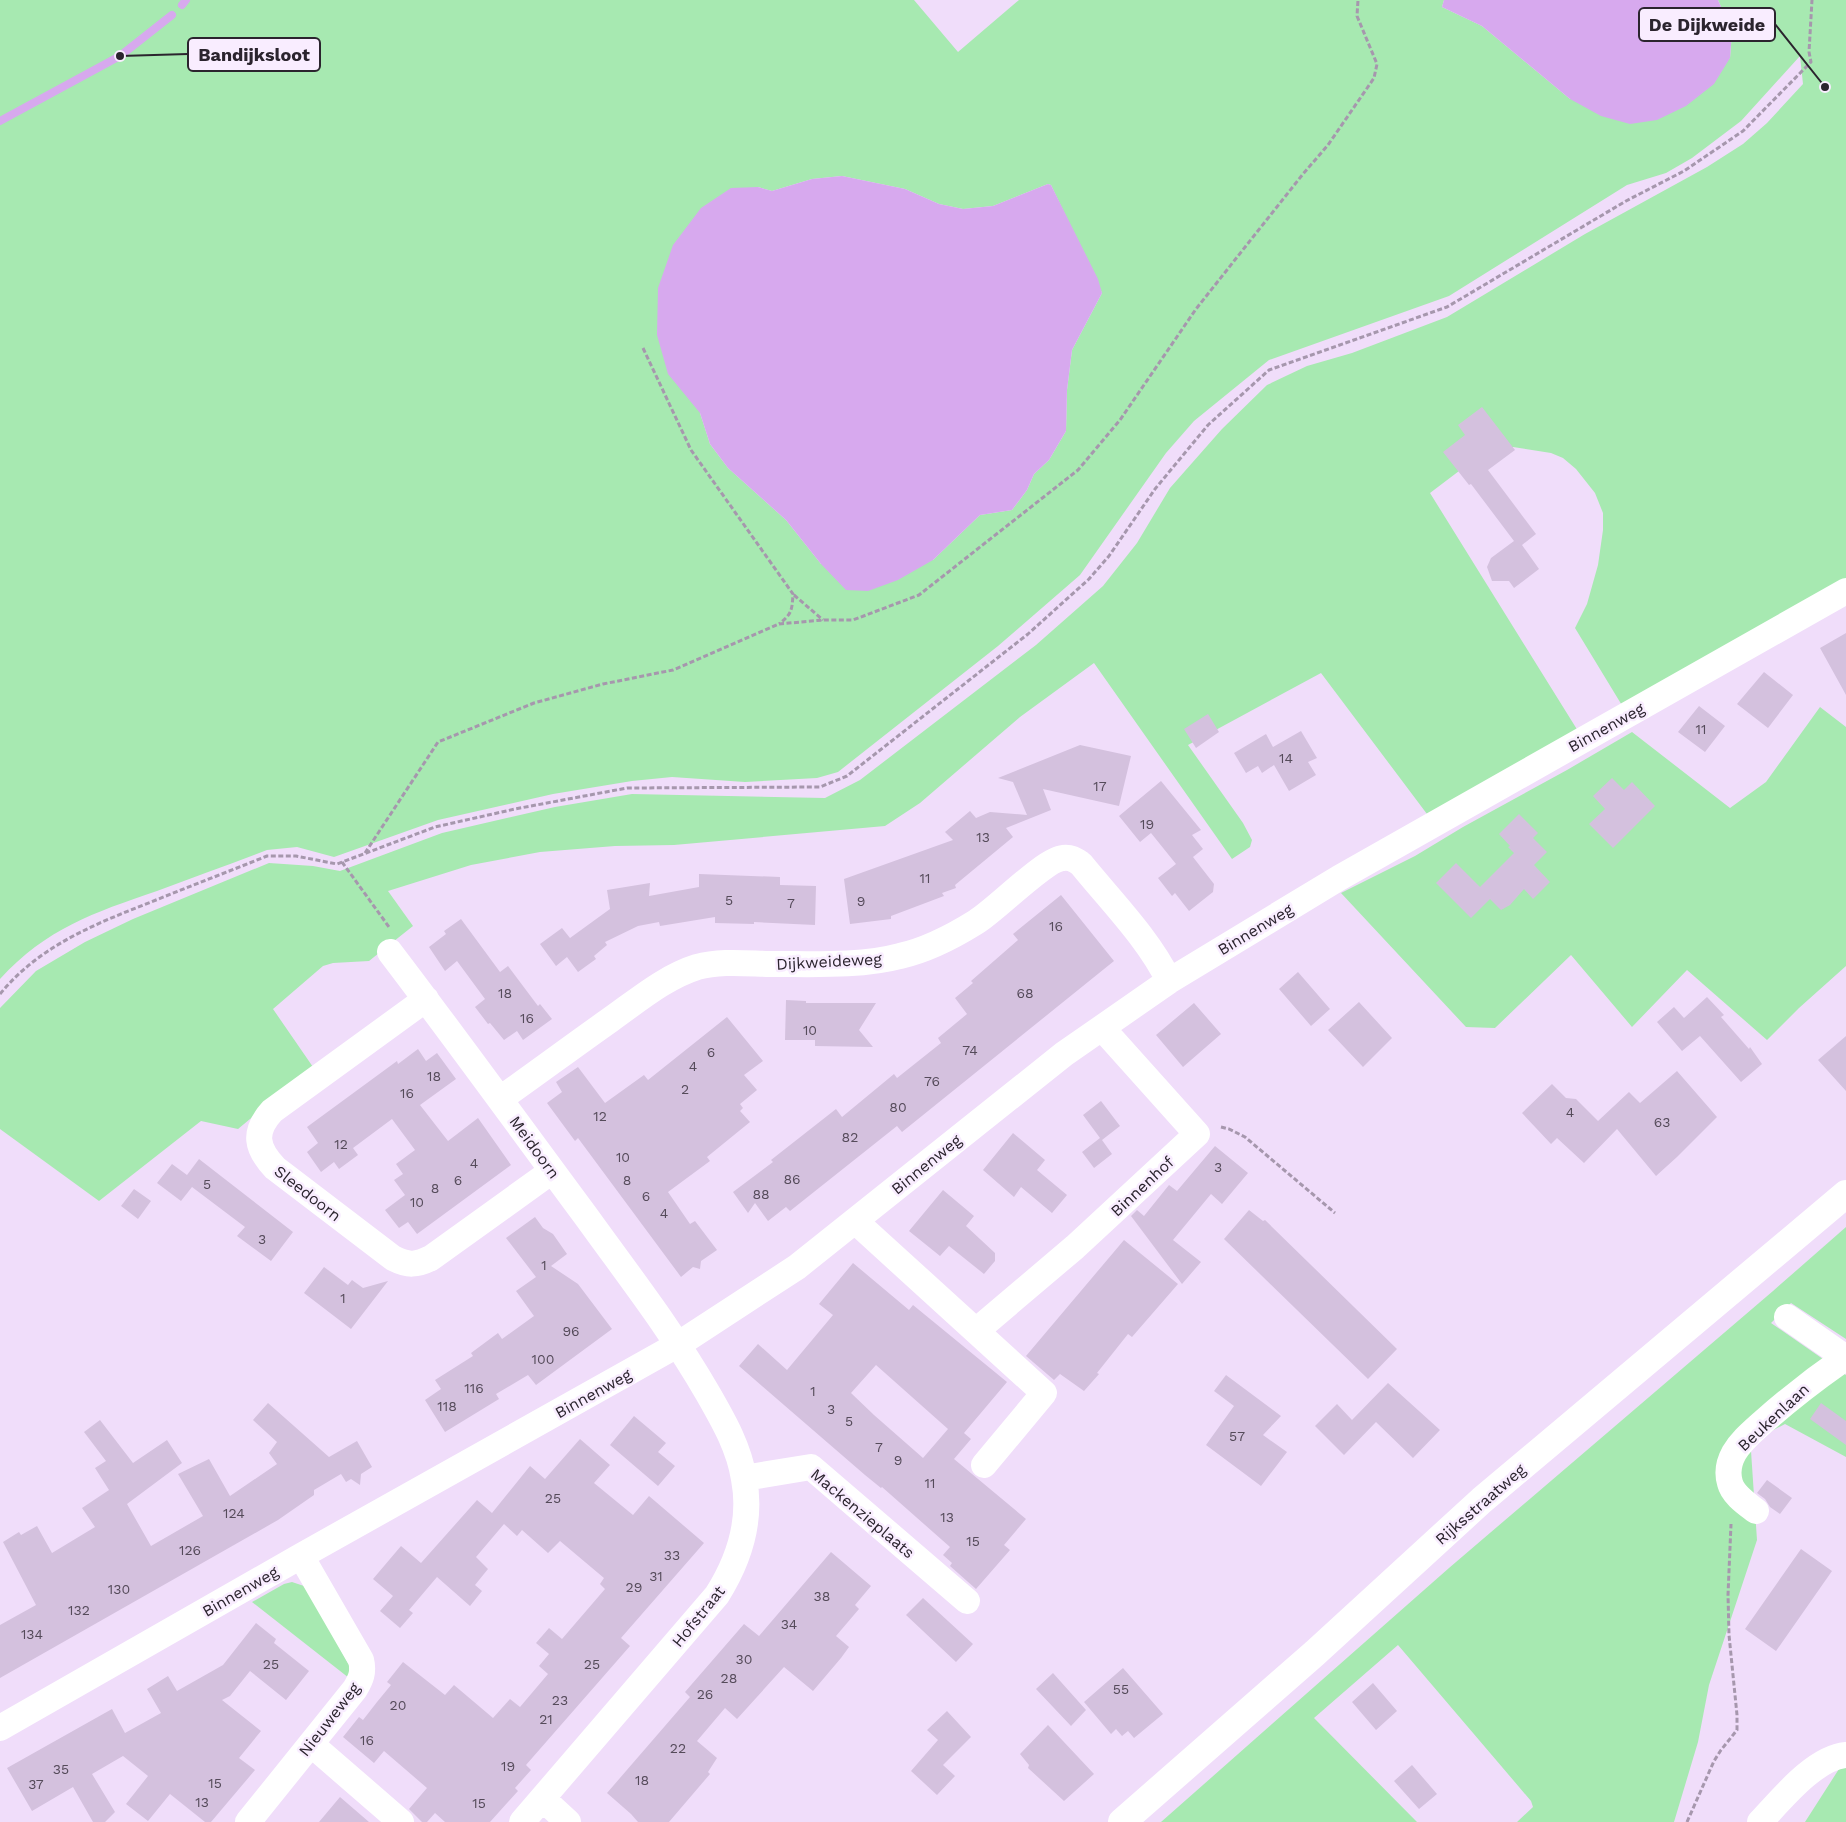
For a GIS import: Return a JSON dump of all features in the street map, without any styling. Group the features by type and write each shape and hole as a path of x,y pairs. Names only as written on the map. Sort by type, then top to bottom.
{"main road":[{"name":"Rijksstraatweg","path":"1122,1822 1315,1653 1482,1500 1846,1194"}],"street":[{"name":"Binnenweg","path":"0,1728 301,1556 679,1344 797,1267 1064,1054 1169,981 1339,878 1846,591"},
{"name":"Dijkweideweg","path":"500,1099 645,995 678,975 698,967 719,963 799,964 875,961 928,948 954,936 978,920 1037,873 1062,858 1072,858 1080,864 1151,949 1162,965 1169,981"},
{"name":"Meidoorn","path":"390,952 679,1344"},
{"name":"Sleedoorn","path":"426,999 272,1111 261,1127 259,1138 261,1149 266,1159 275,1168 393,1258 410,1265 419,1264 432,1258 552,1170"},
{"path":"1102,1028 1198,1134"},
{"name":"Binnenhof","path":"976,1331 1082,1241 1198,1134"},
{"path":"855,1221 1044,1393 984,1465"},
{"name":"Beukenlaan","path":"1751,1507 1740,1499 1730,1485 1728,1469 1741,1442 1811,1382 1846,1358 1787,1317"},
{"name":"Hofstraat","path":"522,1822 703,1613 721,1590 736,1561 746,1518 744,1478 736,1447 723,1419 679,1344"},
{"name":"Mackenzieplaats","path":"744,1478 810,1467 967,1600"},
{"name":"Nieuweweg","path":"248,1822 355,1689 361,1678 363,1668 361,1660 301,1556"},
{"path":"311,1744 401,1822"},
{"path":"1760,1822 1804,1777 1825,1762 1846,1754"},
{"path":"542,1800 568,1822"}],"path":[{"path":"779,624 824,620 854,620 919,595 1078,470 1120,420 1196,308 1328,145 1374,78 1377,64 1357,16 1358,0"},
{"path":"0,994 12,979 51,948 90,926 267,856 296,856 337,864 435,828 515,809 627,788 668,786 820,787 847,776 1028,634 1090,579 1109,556 1155,489 1208,425 1269,370 1447,307 1626,201 1684,171 1743,131 1811,62 1809,52 1812,0"},
{"path":"643,348 691,450 793,594 824,620"},
{"path":"365,854 438,742 534,703 602,684 673,670 779,624 789,616 793,607 793,594"},
{"path":"342,862 400,943 390,952"},
{"path":"1198,1134 1216,1126 1229,1129 1245,1137 1335,1213"},
{"path":"1686,1822 1720,1750 1737,1730 1729,1635 1731,1524 1751,1507"}],"green space":[{"path":"0,0 914,0 958,52 1019,0 1444,0 1442,7 1482,26 1570,99 1730,58 1732,32 1718,0 1846,0 1846,579 1623,707 1575,628 1587,604 1598,565 1603,530 1603,513 1595,493 1576,469 1563,458 1551,453 1513,447 1463,468 1430,493 1578,731 1430,818 1321,673 1188,745 1243,823 1252,840 1250,847 1232,859 1094,663 1020,717 920,803 885,826 674,845 615,846 540,852 471,865 388,891 413,926 369,961 333,963 323,966 273,1009 313,1067 238,1129 201,1121 99,1201 0,1129 0,1008 36,971 85,942 133,919 269,863 313,866 340,871 442,833 555,807 632,794 825,798 860,780 1036,645 1103,586 1137,543 1170,488 1222,429 1267,385 1307,366 1352,353 1447,317 1585,234 1707,167 1743,144 1767,123 1803,84 1800,56 1741,121 1692,158 1666,173 1627,185 1449,296 1269,360 1194,421 1166,453 1080,575 998,646 838,772 817,778 745,782 672,777 632,781 553,794 438,820 334,857 297,847 267,850 112,907 72,924 35,947 0,979","holes":["842,176 905,189 939,204 963,209 993,206 1048,184 1051,185 1102,293 1072,350 1067,390 1066,431 1049,460 1034,474 1027,490 1012,510 980,515 933,560 821,564 786,520 728,468 710,444 700,413 758,187 772,191 812,179"]},
{"path":"1820,707 1846,727 1846,966 1767,1040 1687,970 1632,1027 1571,955 1495,1028 1466,1027 1341,893 1415,856 1632,732 1730,808 1766,782"},
{"path":"1846,1227 1846,1339 1791,1303 1771,1323 1846,1375 1846,1457 1785,1424 1762,1436 1751,1451 1757,1540 1709,1685 1698,1742 1674,1822 1517,1822 1533,1807 1531,1801 1398,1645 1314,1718 1417,1822 1161,1822 1449,1568"},
{"path":"292,1582 307,1587 349,1665 349,1678 252,1602 284,1584"},
{"path":"1846,1758 1846,1822 1805,1822"}],"shaded area":[{"path":"1444,0 1718,0 1732,32 1730,58 1714,84 1686,106 1657,120 1630,124 1601,116 1570,99 1482,26 1442,7"},
{"path":"842,176 905,189 939,204 963,209 993,206 1048,184 1051,185 1098,279 1102,293 1072,350 1067,390 1066,431 1049,460 1034,474 1027,490 1012,510 980,515 933,560 898,580 868,591 846,590 821,564 786,520 728,468 710,444 700,413 668,374 657,335 658,288 673,245 701,208 731,188 758,187 772,191 812,179"}],"building":[{"path":"1482,407 1515,450 1488,470 1536,534 1522,545 1539,569 1514,588 1509,581 1492,581 1487,567 1491,558 1514,541 1471,484 1469,485 1443,452 1465,435 1458,425"},
{"path":"1846,633 1846,695 1820,648"},
{"path":"1764,672 1793,695 1768,728 1737,704"},
{"path":"1699,706 1725,726 1705,752 1678,732"},
{"path":"1208,714 1219,732 1196,748 1184,729"},
{"path":"1301,731 1317,758 1308,762 1316,775 1289,791 1274,765 1262,773 1258,766 1246,773 1234,753 1266,734 1273,747"},
{"path":"1080,745 1131,756 1119,806 1043,789 1051,810 1006,828 1013,837 955,885 956,888 942,893 944,896 891,916 891,919 850,924 844,879 953,840 945,832 970,811 976,818 990,812 1027,815 1013,782 998,778"},
{"path":"1612,778 1624,790 1632,782 1655,806 1613,848 1589,824 1605,809 1593,796"},
{"path":"1161,781 1201,830 1192,835 1203,849 1193,857 1214,884 1213,892 1189,911 1175,893 1172,896 1158,878 1176,864 1151,833 1140,842 1119,816"},
{"path":"1519,814 1538,833 1533,838 1547,852 1534,865 1550,882 1533,899 1524,889 1510,905 1501,910 1490,899 1471,918 1436,883 1456,863 1480,887 1514,853 1499,834"},
{"path":"699,874 780,877 780,885 816,886 815,925 754,922 754,924 715,923 715,917 660,926 659,922 638,926 605,942 607,945 594,956 596,959 578,972 567,957 556,966 540,944 562,928 570,938 610,909 607,890 650,883 649,896 699,887"},
{"path":"1061,895 1114,961 902,1132 897,1126 790,1211 786,1207 768,1221 755,1203 748,1213 733,1192 773,1162 771,1160 836,1109 842,1117 894,1074 897,1078 941,1043 938,1038 967,1014 955,998 973,983 971,981 1018,940 1013,934"},
{"path":"461,919 500,972 508,966 538,1006 540,1004 552,1019 523,1040 517,1031 504,1040 475,1007 485,999 457,961 445,971 429,947 446,934 444,931"},
{"path":"1298,972 1330,1009 1311,1026 1279,989"},
{"path":"1707,997 1724,1015 1721,1017 1749,1049 1750,1047 1762,1064 1741,1082 1700,1036 1682,1051 1657,1022 1674,1007 1684,1018"},
{"path":"786,1000 806,1001 806,1003 876,1003 859,1030 873,1047 815,1046 815,1040 785,1040"},
{"path":"1359,1002 1392,1038 1363,1067 1328,1030"},
{"path":"1194,1003 1221,1034 1183,1067 1156,1035"},
{"path":"727,1017 763,1061 744,1075 757,1090 740,1104 743,1108 740,1111 750,1122 707,1157 710,1161 668,1192 690,1224 695,1221 717,1250 701,1261 700,1269 693,1267 681,1277 578,1138 575,1141 547,1103 562,1092 556,1082 578,1067 605,1103 644,1075 648,1080"},
{"path":"1846,1036 1846,1091 1818,1060"},
{"path":"418,1049 426,1061 437,1053 456,1079 420,1105 448,1141 478,1118 511,1165 417,1234 408,1222 399,1228 385,1210 405,1195 394,1180 403,1174 396,1164 415,1150 392,1119 353,1148 358,1155 339,1169 334,1162 321,1172 307,1152 318,1143 307,1127 397,1061 398,1064"},
{"path":"1677,1071 1717,1117 1656,1176 1617,1129 1584,1163 1557,1138 1551,1144 1522,1113 1552,1084 1566,1098 1576,1099 1598,1121 1629,1092 1640,1103"},
{"path":"1101,1101 1120,1126 1102,1140 1112,1154 1094,1168 1082,1152 1100,1138 1083,1115"},
{"path":"1013,1133 1045,1160 1037,1170 1067,1195 1052,1213 1021,1187 1014,1197 983,1170"},
{"path":"1215,1146 1248,1173 1222,1204 1211,1194 1173,1240 1201,1262 1182,1284 1131,1216 1137,1210 1144,1216 1169,1185 1177,1191"},
{"path":"199,1159 293,1232 271,1261 237,1236 245,1227 192,1187 181,1201 157,1183 172,1164 187,1175"},
{"path":"134,1189 151,1201 138,1219 121,1206"},
{"path":"943,1190 974,1216 966,1226 995,1253 995,1261 984,1274 949,1246 940,1256 909,1231"},
{"path":"1249,1210 1263,1221 1265,1220 1397,1349 1368,1379 1224,1239"},
{"path":"535,1217 543,1228 553,1234 567,1254 551,1266 578,1284 612,1329 536,1385 528,1375 496,1394 499,1399 445,1432 425,1400 441,1389 435,1380 473,1356 471,1353 498,1333 502,1339 534,1316 516,1291 536,1277 506,1238"},
{"path":"1124,1240 1178,1284 1132,1337 1128,1334 1084,1391 1060,1374 1054,1380 1026,1356"},
{"path":"853,1263 909,1310 913,1305 1007,1382 964,1433 971,1439 954,1459 1026,1519 1004,1545 1010,1550 976,1589 950,1566 952,1563 943,1555 950,1547 739,1366 758,1344 787,1370 833,1315 819,1304","holes":["876,1365 948,1429 923,1458 851,1393"]},
{"path":"324,1267 348,1285 352,1280 363,1288 388,1281 351,1329 304,1293"},
{"path":"1226,1375 1281,1416 1263,1435 1287,1452 1261,1486 1206,1445 1234,1406 1214,1391"},
{"path":"1388,1383 1440,1430 1413,1458 1376,1422 1344,1455 1315,1426 1337,1404 1352,1420"},
{"path":"268,1403 329,1457 357,1441 372,1467 361,1474 360,1485 351,1479 346,1482 341,1474 314,1490 314,1495 278,1520 0,1678 0,1625 36,1605 3,1542 19,1532 21,1535 37,1526 52,1553 95,1527 82,1508 109,1490 95,1468 106,1461 84,1432 100,1420 133,1463 167,1440 182,1463 127,1504 151,1546 203,1516 178,1474 209,1459 230,1496 277,1464 269,1453 277,1442 253,1420"},
{"path":"1821,1403 1846,1421 1846,1445 1810,1419"},
{"path":"634,1416 666,1443 658,1452 675,1466 658,1486 610,1445"},
{"path":"580,1439 610,1465 594,1483 633,1515 649,1496 704,1543 621,1638 630,1646 526,1765 531,1770 515,1788 518,1791 490,1822 445,1822 435,1813 427,1822 422,1822 409,1809 427,1788 384,1751 374,1763 343,1737 359,1717 363,1720 391,1685 387,1682 403,1662 445,1695 454,1685 493,1718 510,1699 520,1707 548,1674 539,1666 549,1654 536,1643 549,1628 562,1639 605,1589 600,1584 604,1578 560,1541 548,1553 522,1530 517,1536 504,1524 476,1557 488,1569 475,1585 482,1591 470,1606 437,1577 409,1610 413,1613 400,1628 380,1611 393,1596 373,1579 401,1546 421,1563 477,1500 492,1513 530,1466 545,1479"},
{"path":"1767,1480 1792,1498 1780,1514 1770,1507 1765,1499 1757,1493"},
{"path":"1801,1549 1832,1571 1776,1651 1745,1629"},
{"path":"831,1552 871,1586 855,1605 859,1609 836,1636 849,1647 813,1691 784,1667 737,1719 725,1708 697,1741 717,1758 708,1772 710,1774 669,1822 638,1822 607,1793 690,1697 685,1692 744,1624 759,1636"},
{"path":"923,1598 973,1644 956,1662 906,1615"},
{"path":"256,1623 276,1639 274,1643 309,1671 286,1700 250,1671 230,1696 222,1700 261,1731 239,1758 255,1770 211,1822 205,1822 170,1794 148,1821 126,1804 148,1776 123,1756 92,1774 115,1812 105,1822 93,1822 73,1787 32,1811 7,1768 112,1709 125,1733 161,1713 147,1689 168,1676 177,1691 223,1665"},
{"path":"1123,1668 1163,1714 1134,1738 1128,1731 1122,1736 1116,1729 1111,1734 1084,1702"},
{"path":"1053,1673 1086,1710 1071,1726 1036,1689"},
{"path":"1373,1683 1397,1711 1376,1730 1352,1702"},
{"path":"947,1711 971,1737 943,1765 955,1776 937,1795 911,1771 938,1740 927,1730"},
{"path":"1048,1725 1094,1774 1064,1801 1028,1768 1029,1765 1020,1754"},
{"path":"1412,1765 1437,1794 1419,1809 1394,1781"},
{"path":"340,1797 369,1822 319,1822"}],"waterway":[{"path":"182,5 186,0"},
{"path":"0,121 120,56 172,15"}],"place":[{"name":"Bandijksloot","path":"120,56"},
{"name":"De Dijkweide","path":"1825,87"}]}
